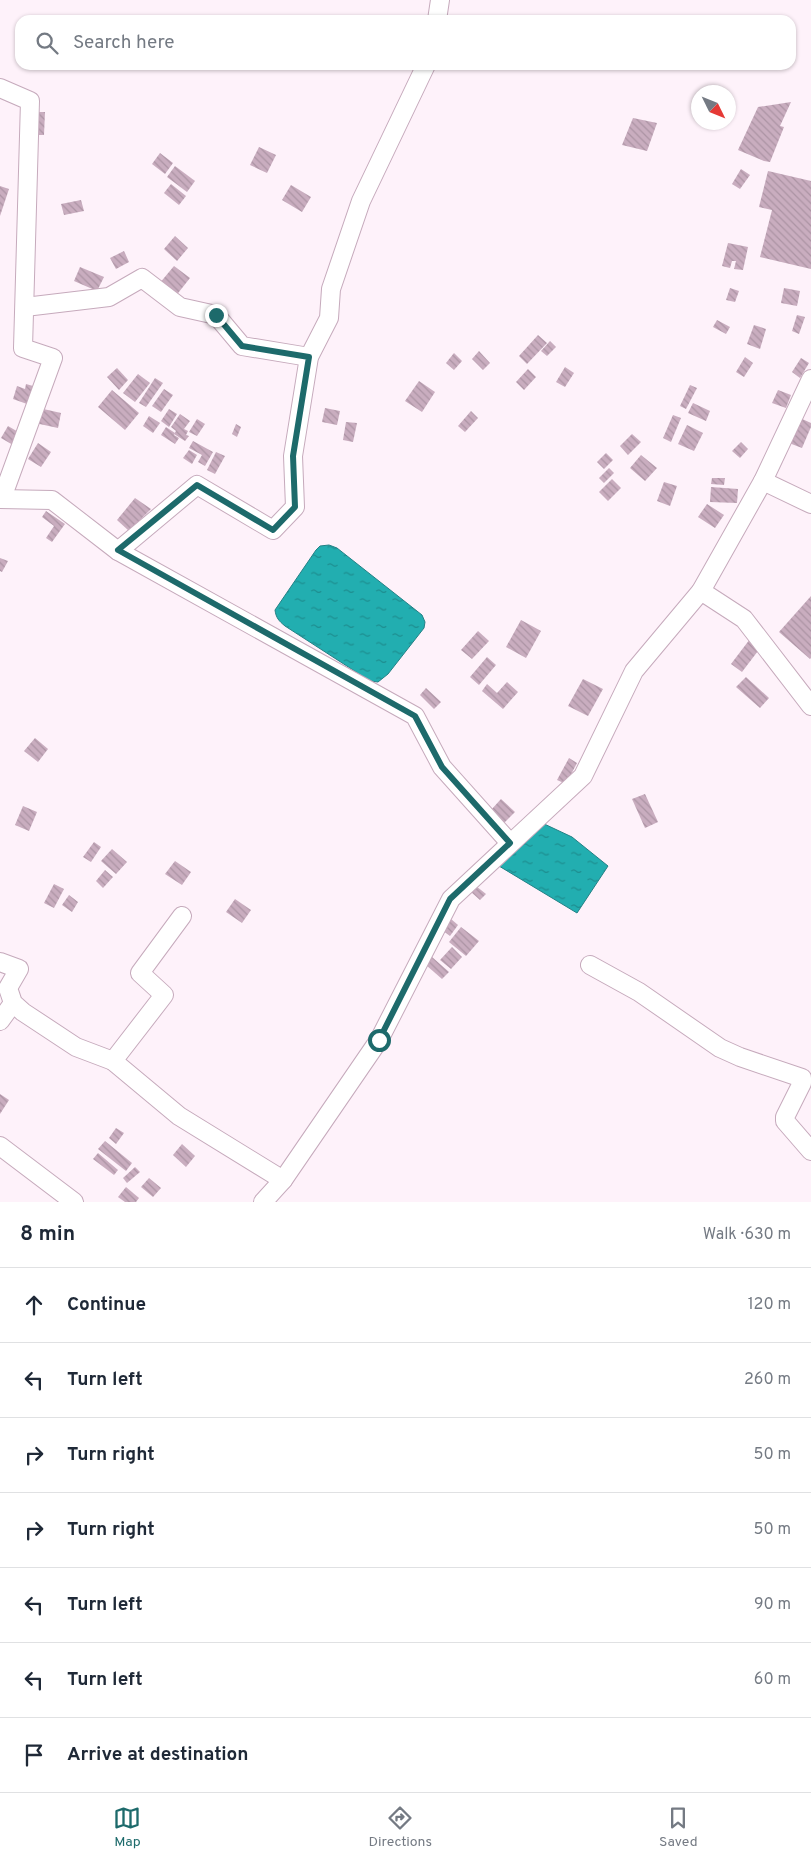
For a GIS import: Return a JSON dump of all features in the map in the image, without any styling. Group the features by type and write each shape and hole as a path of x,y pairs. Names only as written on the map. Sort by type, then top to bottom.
{"street":[{"path":"438,15 440,0"},
{"path":"118,550 197,485 273,530 295,507 293,456 309,357 329,318 331,289 361,201 424,70"},
{"path":"0,88 30,101 23,348 53,358 1,499 52,500 118,550 415,716 442,767 510,843"},
{"path":"25,307 109,297 142,278 180,307 216,315 242,346 309,357"},
{"path":"263,1202 283,1180 379,1040 450,899 583,776 634,671 700,591 763,481 811,379"},
{"path":"763,481 811,504"},
{"path":"700,591 744,619 811,706"},
{"path":"113,1061 164,996 140,973 182,916"},
{"path":"0,962 19,969 8,988 13,1003 23,1012 76,1047 113,1061 179,1116 283,1180"},
{"path":"590,965 639,992 720,1048 740,1057 802,1078 802,1083 785,1117 785,1121 811,1151"},
{"path":"0,1021 13,1003"},
{"path":"0,1146 74,1202"}],"water":[{"path":"329,545 337,548 422,615 425,622 424,628 388,674 378,682 370,681 285,626 276,615 275,610 316,550 320,546"},
{"path":"540,822 572,837 608,866 577,913 499,866"}],"building":[{"path":"791,102 780,126 784,127 770,162 738,150 758,107"},
{"path":"35,112 45,112 44,135 35,135"},
{"path":"633,118 657,123 647,151 622,145"},
{"path":"259,147 276,155 267,173 250,165"},
{"path":"160,153 173,163 165,174 152,164"},
{"path":"175,166 195,181 187,192 167,177"},
{"path":"741,169 750,175 740,189 732,184"},
{"path":"768,171 811,181 811,269 760,257 772,210 759,207"},
{"path":"171,184 186,196 179,205 164,193"},
{"path":"291,185 311,197 302,212 282,200"},
{"path":"0,186 9,189 0,216"},
{"path":"81,200 84,211 64,215 61,204"},
{"path":"175,236 188,248 177,261 164,249"},
{"path":"728,243 748,247 743,270 734,269 736,261 732,261 730,268 722,266"},
{"path":"124,251 129,262 116,269 110,258"},
{"path":"174,266 190,278 175,297 159,284"},
{"path":"80,267 104,277 97,291 74,281"},
{"path":"730,288 739,291 735,302 726,300"},
{"path":"784,288 800,291 797,306 781,303"},
{"path":"797,315 805,317 799,334 792,331"},
{"path":"717,320 730,327 726,334 713,327"},
{"path":"754,325 766,329 760,349 747,344"},
{"path":"538,335 547,343 527,364 519,356"},
{"path":"550,341 556,347 547,356 541,351"},
{"path":"479,351 490,363 483,370 472,359"},
{"path":"454,353 462,361 454,370 446,363"},
{"path":"745,357 753,363 744,377 736,372"},
{"path":"801,358 809,363 800,378 792,372"},
{"path":"565,367 574,373 565,387 556,382"},
{"path":"117,368 128,380 119,390 107,377"},
{"path":"528,369 536,377 524,390 516,382"},
{"path":"138,374 150,383 135,402 123,393"},
{"path":"155,378 163,383 146,407 139,403"},
{"path":"419,381 435,392 422,412 405,401"},
{"path":"26,384 33,386 27,404 13,399 17,386 25,389"},
{"path":"690,385 697,388 686,409 680,406"},
{"path":"164,389 173,395 161,412 152,406"},
{"path":"112,390 139,413 125,430 98,407"},
{"path":"778,390 791,395 786,408 772,403"},
{"path":"693,403 710,411 706,421 688,413"},
{"path":"39,408 61,413 58,428 35,423"},
{"path":"325,408 340,411 337,425 322,422"},
{"path":"169,409 177,414 169,427 161,421"},
{"path":"471,411 478,418 465,432 458,426"},
{"path":"180,414 190,421 184,429 188,431 186,435 189,436 185,441 174,434 176,431 171,427"},
{"path":"673,415 681,418 671,442 663,438"},
{"path":"149,416 160,423 153,433 143,426"},
{"path":"800,418 811,423 802,448 789,443"},
{"path":"197,419 205,424 197,436 189,432"},
{"path":"346,422 357,423 353,442 343,440"},
{"path":"236,424 241,427 237,437 232,434"},
{"path":"687,425 703,433 694,451 678,444"},
{"path":"8,426 20,433 13,445 1,438"},
{"path":"166,427 179,438 175,444 161,435"},
{"path":"632,434 641,442 628,455 620,446"},
{"path":"193,441 213,452 205,466 198,462 202,455 189,448"},
{"path":"741,442 748,449 740,458 732,451"},
{"path":"38,443 51,452 41,467 28,459"},
{"path":"189,450 197,455 192,464 183,458"},
{"path":"216,452 225,456 215,474 207,470"},
{"path":"606,453 613,460 604,469 597,462"},
{"path":"641,455 657,468 645,481 630,468"},
{"path":"609,468 614,473 604,483 599,478"},
{"path":"712,478 725,478 724,485 711,484"},
{"path":"612,479 621,488 608,501 599,492"},
{"path":"664,482 677,486 670,506 657,501"},
{"path":"711,487 738,489 737,503 710,502"},
{"path":"135,498 151,509 129,531 117,520"},
{"path":"707,504 724,515 715,528 698,517"},
{"path":"46,511 65,524 52,542 46,538 54,526 42,517"},
{"path":"0,558 8,561 2,572 0,571"},
{"path":"811,596 811,658 810,659 779,632"},
{"path":"521,620 541,631 526,658 506,647"},
{"path":"478,631 489,641 472,659 461,650"},
{"path":"750,639 761,647 742,672 731,664"},
{"path":"487,657 496,665 479,685 470,677"},
{"path":"746,677 769,698 760,708 736,687"},
{"path":"583,679 603,689 588,716 568,706"},
{"path":"507,682 518,692 503,709 482,691 487,684 497,693"},
{"path":"426,688 441,702 434,709 420,695"},
{"path":"35,738 48,749 38,762 24,751"},
{"path":"569,758 577,763 566,784 557,780"},
{"path":"645,794 658,822 645,828 632,799"},
{"path":"501,799 515,812 504,823 491,810"},
{"path":"23,806 37,812 29,831 15,825"},
{"path":"94,842 101,847 91,862 83,857"},
{"path":"112,849 127,862 116,874 101,861"},
{"path":"175,861 191,872 182,885 165,874"},
{"path":"105,870 113,877 103,888 96,881"},
{"path":"54,884 64,889 54,908 44,903"},
{"path":"476,886 486,894 480,900 471,892"},
{"path":"69,895 78,902 72,912 62,905"},
{"path":"235,899 251,910 242,923 226,912"},
{"path":"451,919 458,925 450,936 442,930"},
{"path":"461,927 479,941 466,956 449,942"},
{"path":"452,947 462,957 451,969 440,960"},
{"path":"432,957 449,972 442,979 426,965"},
{"path":"0,1094 9,1100 0,1114"},
{"path":"116,1128 124,1133 116,1144 109,1138"},
{"path":"105,1141 132,1163 126,1171 98,1149"},
{"path":"182,1144 195,1156 186,1167 173,1155"},
{"path":"98,1153 118,1170 114,1175 93,1159"},
{"path":"135,1167 140,1172 127,1183 123,1178"},
{"path":"149,1178 161,1188 153,1197 141,1187"},
{"path":"126,1187 139,1198 136,1202 125,1202 118,1197"}],"route":[{"path":"216,315 242,346 309,357 293,456 295,507 273,530 197,485 118,550 415,716 442,767 510,843 450,899 379,1040"}]}
